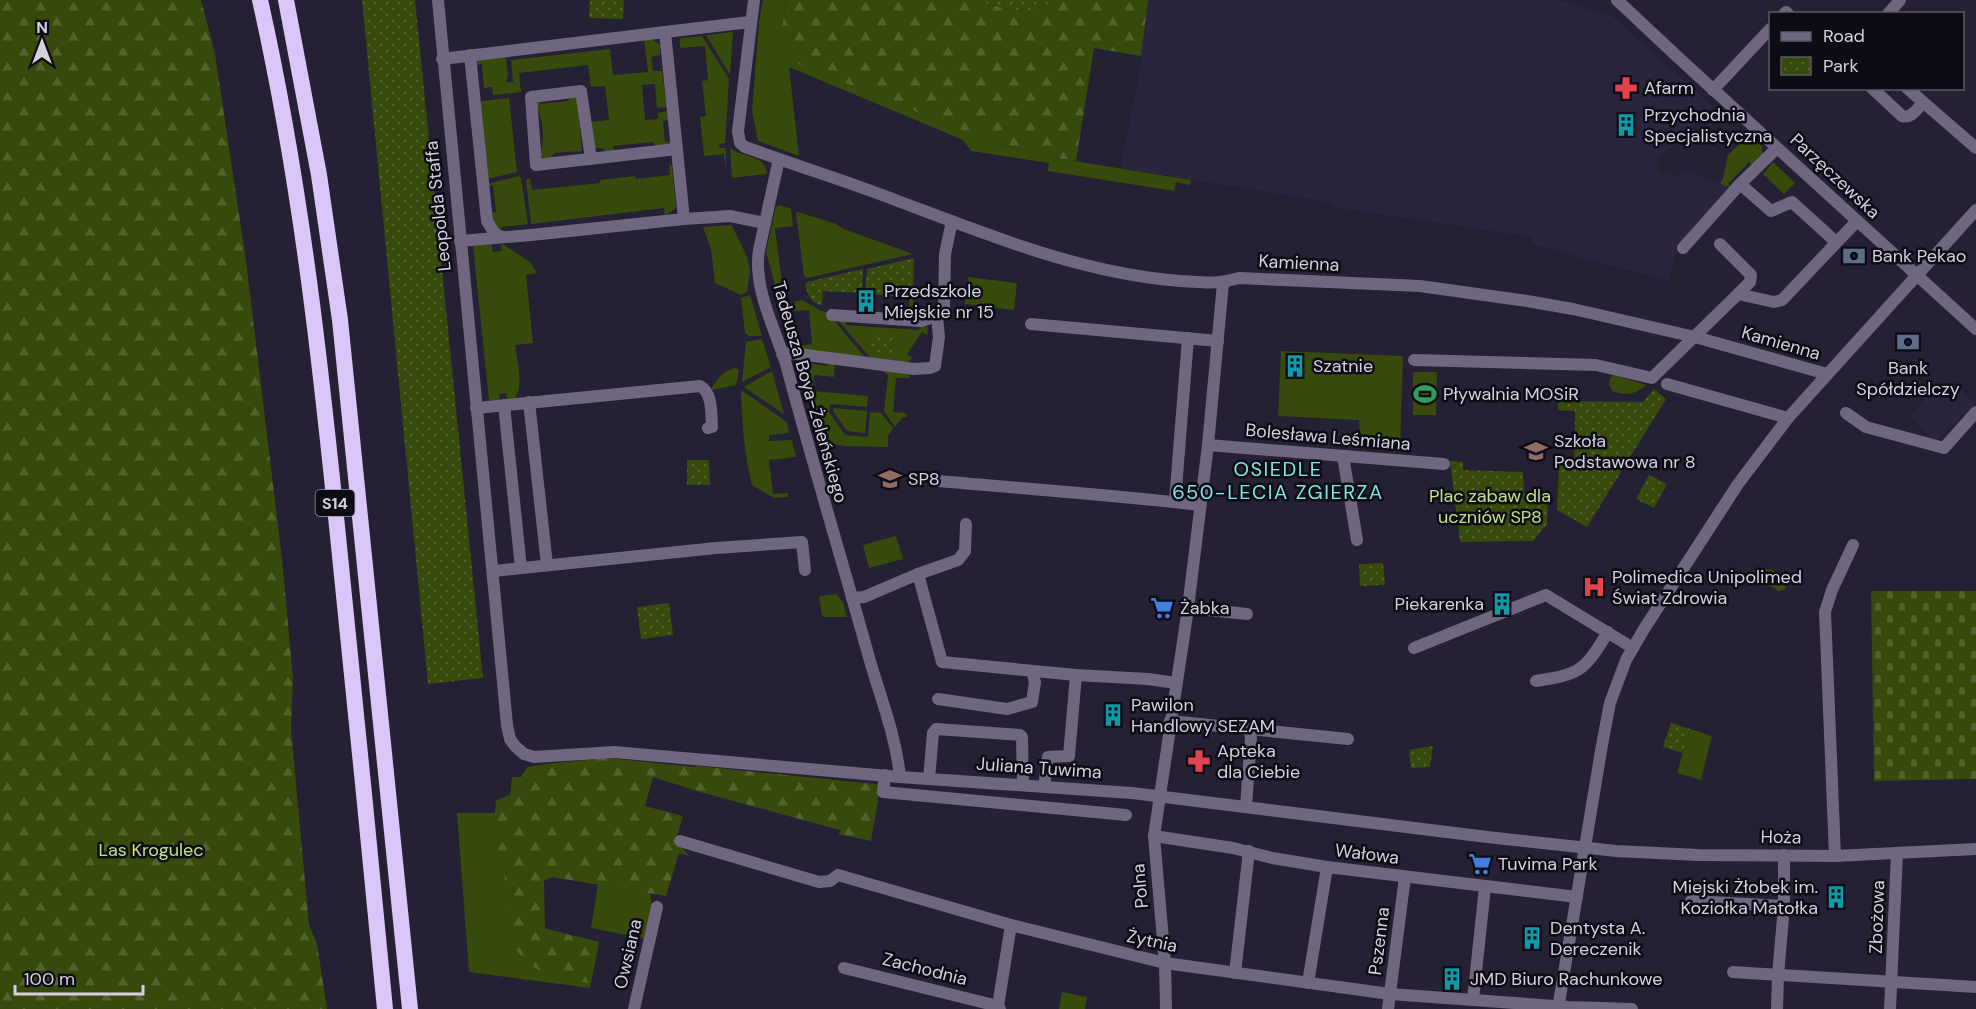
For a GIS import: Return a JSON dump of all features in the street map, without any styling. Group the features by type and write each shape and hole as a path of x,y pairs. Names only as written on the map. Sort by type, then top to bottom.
{"highway":[{"name":"S14","path":"260,0 292,166 316,330 386,1009"},
{"name":"S14","path":"286,0 319,175 341,331 410,1009"}],"street":[{"name":"Leopolda Staffa","path":"438,0 442,59 466,240 476,408 490,554 494,571 507,725"},
{"path":"754,0 738,131 740,143 745,147 778,159"},
{"path":"1890,12 1900,0"},
{"name":"Parzęczewska","path":"1626,3 1713,90 1976,330"},
{"path":"442,59 750,22"},
{"path":"1713,90 1769,30"},
{"path":"665,32 684,219"},
{"path":"470,54 487,221 495,234 504,238"},
{"path":"1874,90 1906,118 1923,103"},
{"path":"1909,90 1976,148"},
{"path":"591,159 581,92 531,97 536,165 591,159 677,149"},
{"path":"1683,248 1740,184 1777,148"},
{"name":"Kamienna","path":"778,159 1052,256 1109,270 1164,279 1223,283 1239,278 1420,286 1539,303 1695,337 1827,374"},
{"name":"Tadeusza Boya-Żeleńskiego","path":"778,159 757,264 758,274 898,757 900,777"},
{"path":"1740,184 1771,211 1792,202 1836,242"},
{"path":"1558,1007 1609,709 1617,683 1634,648 1738,484 1788,418 1976,210"},
{"path":"466,240 730,216 765,223"},
{"path":"466,240 487,221"},
{"path":"832,315 921,321 937,316 944,308 945,254 952,221"},
{"path":"1738,294 1774,302 1780,301 1857,221"},
{"path":"1414,360 1596,364 1652,378 1750,282 1751,275 1720,244"},
{"name":"Polna","path":"1166,1009 1165,963 1154,836 1188,609 1208,445 1223,283"},
{"path":"782,354 791,353 914,369 930,368 937,363 939,330 937,316"},
{"path":"1031,324 1218,341"},
{"path":"1175,501 1188,338"},
{"path":"1667,384 1788,418"},
{"path":"476,408 700,386 709,394 712,427 708,428"},
{"path":"529,402 548,565"},
{"path":"504,405 521,568"},
{"path":"1846,413 1872,429 1944,448 1976,412"},
{"name":"Bolesława Leśmiana","path":"1208,445 1444,464"},
{"path":"1343,456 1357,540"},
{"path":"939,481 1200,505"},
{"path":"852,598 864,597 958,560 965,551 966,524"},
{"path":"494,571 802,542 805,570"},
{"path":"1835,856 1825,612 1832,590 1853,545"},
{"path":"918,574 942,662 1076,675 1148,679 1176,684"},
{"path":"1414,648 1546,595 1634,648"},
{"path":"1188,609 1247,614"},
{"path":"1536,681 1559,678 1578,671 1591,661 1608,632"},
{"path":"938,699 1007,709 1032,702 1035,682 1032,671"},
{"path":"1044,787 1048,757 1069,756 1076,675"},
{"path":"1170,721 1348,739"},
{"name":"Juliana Tuwima","path":"507,725 514,746 534,757 614,752 900,777 1160,796 1585,848"},
{"path":"929,779 933,733 936,729 1020,735 1022,737 1023,785"},
{"path":"1246,806 1251,738 1249,729"},
{"path":"885,775 883,792 1126,815"},
{"path":"1101,812 1102,791"},
{"name":"Wałowa","path":"1154,836 1249,851 1281,860 1327,867 1577,897"},
{"name":"Żytnia","path":"680,842 819,882 830,881 838,875 1011,926 1165,963 1390,994 1558,1007 1632,1009"},
{"name":"Hoża","path":"1585,848 1651,854 1835,856 1976,849"},
{"path":"1235,973 1249,851"},
{"name":"Zbożowa","path":"1890,1009 1897,853"},
{"path":"1777,1009 1784,906 1784,855"},
{"path":"1308,983 1327,867"},
{"name":"Pszenna","path":"1388,1009 1405,877"},
{"path":"1473,1000 1485,887"},
{"path":"1691,901 1784,906"},
{"name":"Owsiana","path":"634,1009 657,907"},
{"name":"Zachodnia","path":"844,968 999,1007 1011,926"},
{"name":"Zbożowa","path":"1733,972 1976,987"}],"shaded area":[{"path":"1148,0 1559,0 1612,16 1713,106 1655,163 1659,165 1658,170 1680,176 1681,170 1686,171 1704,176 1729,188 1679,245 1668,281 1531,244 1532,237 1332,207 1328,202 1120,168 1140,68"},
{"path":"1949,380 1975,403 1935,443 1910,416 1928,395 1937,391"}],"green space":[{"name":"Las Krogulec","path":"0,0 201,0 215,54 246,261 282,559 293,678 291,729 309,925 317,944 327,1009 0,1009"},
{"path":"362,0 415,0 483,678 428,684"},
{"path":"590,0 624,0 623,19 589,18"},
{"path":"763,0 786,0 782,28 934,117 995,143 1050,157 1191,180 1190,185 1176,182 1174,191 1048,171 1049,163 971,151 963,140 789,67 799,156 758,141 752,111 759,22"},
{"path":"786,0 971,0 1027,13 1056,0 1148,0 1141,56 1094,48 1076,161 995,143 791,61 782,28"},
{"path":"971,0 1056,0 1027,13"},
{"path":"733,32 730,75 706,35"},
{"path":"702,36 729,79 725,143 719,144 720,148 725,148 726,151 726,170 724,154 704,156 700,117 706,116 702,81 708,80 705,46 680,48 681,38"},
{"path":"652,39 660,45 660,55 651,57 653,71 662,71 667,107 657,108 655,84 642,85 645,120 658,119 658,113 667,111 669,120 663,121 665,142 672,141 668,146 657,148 653,142 613,146 616,153 607,154 603,148 594,148 591,122 609,120 605,86 591,87 588,65 519,73 521,92 493,95 492,87 484,88 482,64 476,65 478,59 505,54 508,75 506,82 513,82 511,60 610,49 613,75 648,72 644,40"},
{"path":"572,94 575,94 578,101 582,151 554,153 549,161 539,155 543,130 535,105 542,97 540,104 568,101"},
{"path":"509,98 517,172 487,179 480,104 482,101"},
{"path":"1749,135 1762,146 1762,152 1765,154 1753,166 1749,162 1728,184 1732,188 1720,184 1728,155"},
{"path":"730,147 762,163 767,174 732,178"},
{"path":"1773,162 1795,183 1784,194 1763,174"},
{"path":"669,163 672,166 676,207 665,215 664,208 531,224 526,180 530,178 532,190 600,183 600,180 635,176 636,179 670,175"},
{"path":"519,176 528,224 501,227 502,234 490,213 496,212 493,185 487,186 487,184"},
{"path":"776,206 791,209 793,226 775,228 783,290 776,288 766,252"},
{"path":"796,213 913,254 807,278 804,276"},
{"path":"731,225 749,266 748,291 741,295 715,283 711,249 703,227"},
{"path":"501,243 530,262 537,273 526,275 533,343 515,345 519,386 515,398 507,399 506,393 499,394 500,400 489,400 473,246 491,244 493,252 502,251"},
{"path":"914,258 913,311 909,311 910,297 865,294 867,269"},
{"path":"863,269 862,293 823,291 822,305 812,300 805,285 807,282"},
{"path":"968,277 1017,283 1014,310 965,304"},
{"path":"750,295 762,336 749,336 745,333 741,298"},
{"path":"802,300 827,312 868,361 798,350 797,346 812,344 809,310 795,311 796,301"},
{"path":"837,319 846,320 846,325 919,330 920,325 928,327 927,335 922,332 907,354 912,358 908,361 899,364 883,363 873,361"},
{"path":"871,334 893,334 892,354 870,353"},
{"path":"762,339 771,367 742,382 746,342"},
{"path":"1281,351 1403,356 1400,452 1361,448 1359,420 1278,416"},
{"path":"796,356 800,356 802,362 827,366 830,360 835,361 834,377 814,375 813,391 868,396 867,407 830,404 829,412 845,435 868,437 870,412 881,413 893,428 888,436 888,447 825,443 819,435"},
{"path":"736,368 739,370 736,385 712,390 722,374"},
{"path":"880,368 897,370 910,376 910,378 896,378 893,412 907,413 906,417 903,417 895,427 884,411 888,375"},
{"path":"772,371 784,414 744,387"},
{"name":"Pływalnia MOSiR","path":"1413,372 1437,372 1436,415 1413,415"},
{"path":"1614,375 1646,385 1634,393 1617,393 1612,391 1609,385 1610,378"},
{"path":"1654,389 1666,399 1587,527 1557,510 1559,464 1574,464 1575,411 1558,410 1558,401 1643,402"},
{"path":"741,390 787,422 789,433 769,435 769,441 792,440 796,457 769,460 773,494 788,493 788,497 774,498 752,485 744,438"},
{"path":"833,408 867,411 865,433 847,431"},
{"path":"687,460 709,460 710,485 687,485"},
{"name":"Plac zabaw dla uczniów SP8","path":"1450,461 1463,462 1463,470 1523,472 1524,493 1548,492 1547,524 1533,541 1460,542"},
{"path":"1649,475 1667,484 1654,508 1636,499"},
{"path":"896,536 903,559 869,568 863,545"},
{"path":"1383,563 1385,585 1360,586 1359,564"},
{"path":"1773,570 1784,581 1786,589 1779,591 1768,585 1751,585 1748,576 1752,571"},
{"path":"1871,591 1976,591 1976,779 1874,781"},
{"path":"836,594 843,602 847,617 822,616 819,596"},
{"path":"669,603 673,635 641,639 637,607"},
{"path":"1671,723 1690,729 1683,753 1663,747"},
{"path":"1690,729 1712,736 1701,780 1677,773"},
{"path":"1433,746 1430,767 1411,768 1409,750"},
{"path":"608,758 884,785 879,795 871,841 839,834 840,830 653,777 645,806 683,816 676,840 689,856 679,853 666,896 552,877 544,881 545,929 599,942 591,983 567,980 534,967 516,950 510,939 503,859 497,846 494,824 496,800 510,795 512,777 521,777 528,767"},
{"path":"457,813 514,813 648,878 652,906 646,939 591,928 598,884 540,873 543,928 599,942 590,988 469,972"},
{"path":"1062,992 1087,997 1085,1009 1059,1009"}],"place":[{"name":"Afarm","path":"1626,88"},
{"name":"Przychodnia Specjalistyczna","path":"1626,125"},
{"name":"Bank Pekao","path":"1854,256"},
{"name":"Przedszkole Miejskie nr 15","path":"866,301"},
{"name":"Bank Spółdzielczy","path":"1908,342"},
{"name":"Szatnie","path":"1295,366"},
{"name":"Pływalnia MOSiR","path":"1425,394"},
{"name":"Szkoła Podstawowa nr 8","path":"1536,451"},
{"name":"SP8","path":"890,479"},
{"name":"Polimedica Unipolimed Świat Zdrowia","path":"1594,587"},
{"name":"Piekarenka","path":"1502,604"},
{"name":"Żabka","path":"1162,608"},
{"name":"Pawilon Handlowy SEZAM","path":"1113,715"},
{"name":"Apteka dla Ciebie","path":"1199,761"},
{"name":"Tuvima Park","path":"1480,864"},
{"name":"Miejski Żłobek im. Koziołka Matołka","path":"1836,897"},
{"name":"Dentysta A. Dereczenik","path":"1532,938"},
{"name":"JMD Biuro Rachunkowe","path":"1452,979"}],"district":[{"name":"OSIEDLE 650-LECIA ZGIERZA","path":"1278,480"}]}
